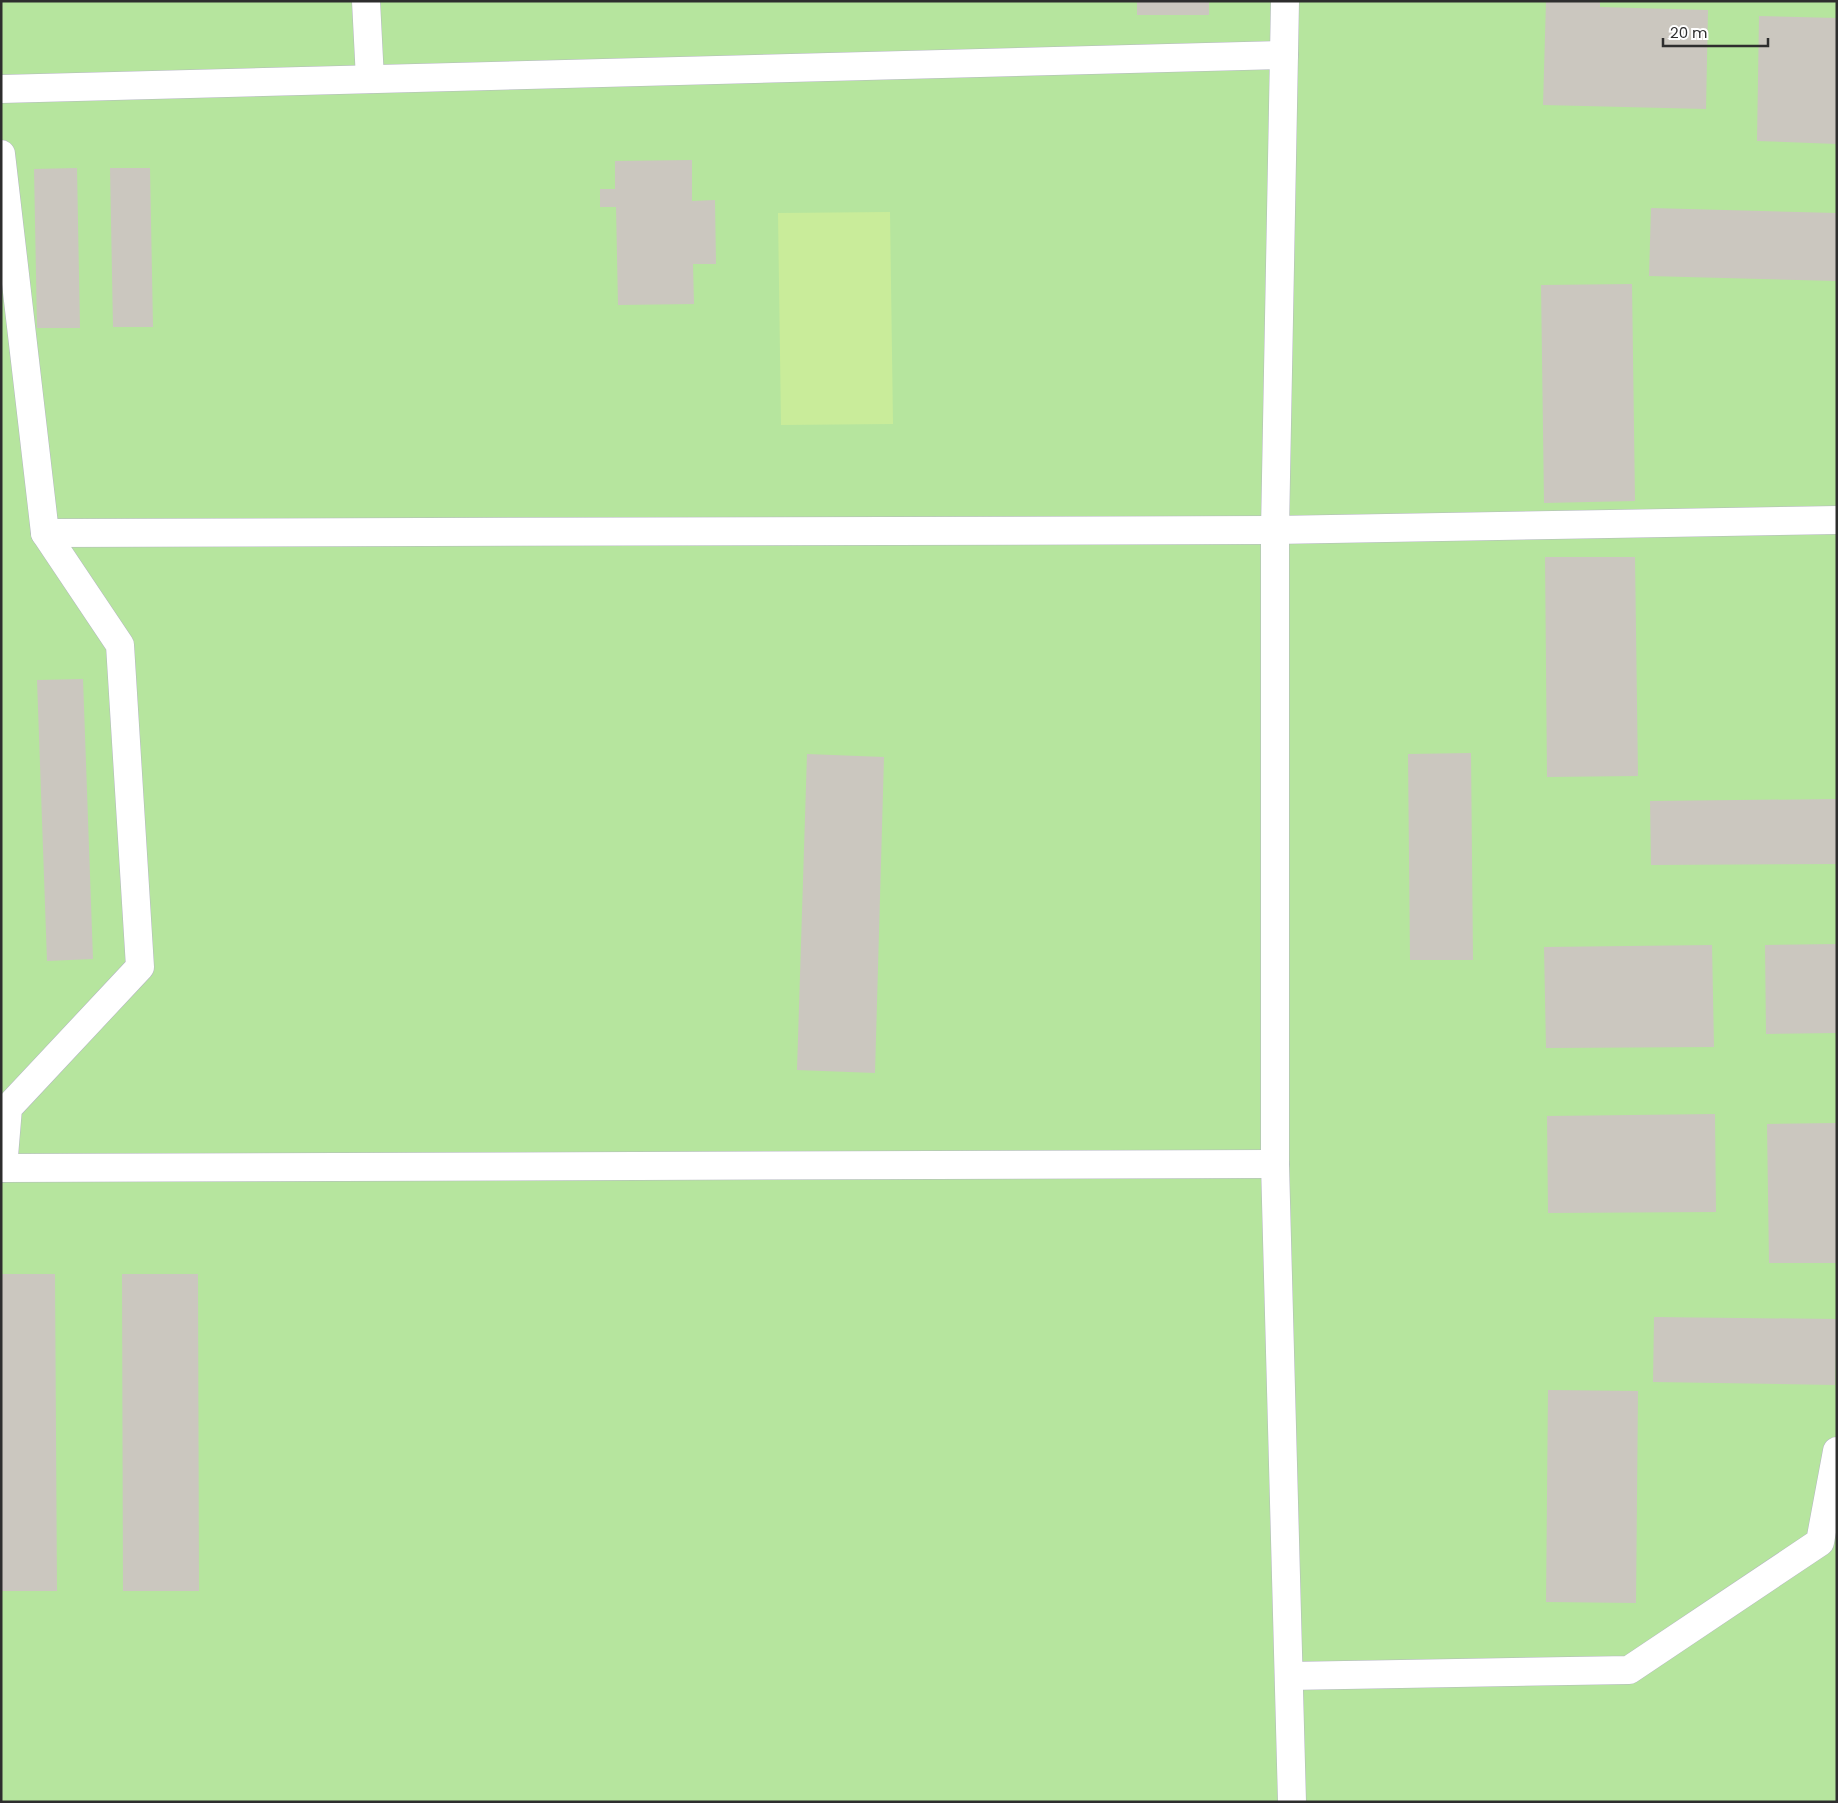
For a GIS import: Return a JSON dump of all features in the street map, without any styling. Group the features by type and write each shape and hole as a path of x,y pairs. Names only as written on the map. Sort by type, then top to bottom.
{"street":[{"path":"366,1 370,79"},
{"path":"1284,1 1275,530 1275,1164 1292,1802"},
{"path":"1,88 1284,55"},
{"path":"1,154 45,532 120,645 140,967 8,1108 2,1168 1275,1164"},
{"path":"45,532 1275,530 1837,520"},
{"path":"1288,1676 1629,1670 1820,1542 1837,1451"}],"green space":[{"path":"1,1 1837,1 1837,1802 1,1802"},
{"path":"890,212 893,424 781,425 778,213"}],"building":[{"path":"1137,1 1209,1 1209,15 1137,15"},
{"path":"1546,1 1600,1 1600,7 1708,10 1706,109 1543,105"},
{"path":"1759,16 1837,18 1837,144 1757,141"},
{"path":"692,160 692,201 715,200 716,264 693,264 694,304 618,305 616,207 600,207 600,189 615,189 615,161"},
{"path":"77,168 80,328 37,328 34,169"},
{"path":"110,168 150,168 153,327 113,327"},
{"path":"1651,208 1837,213 1837,281 1649,276"},
{"path":"1632,284 1635,501 1544,503 1541,285"},
{"path":"1545,557 1635,557 1638,776 1547,777"},
{"path":"83,679 93,959 47,961 37,680"},
{"path":"1471,753 1473,960 1410,960 1408,754"},
{"path":"807,754 884,757 875,1073 797,1070"},
{"path":"1837,799 1837,864 1651,865 1650,801"},
{"path":"1837,944 1837,1033 1766,1034 1765,945"},
{"path":"1712,945 1714,1047 1546,1048 1544,947"},
{"path":"1715,1114 1716,1212 1548,1213 1547,1116"},
{"path":"1837,1123 1837,1263 1769,1263 1767,1124"},
{"path":"1,1274 55,1274 57,1591 1,1591"},
{"path":"122,1274 198,1274 199,1591 123,1591"},
{"path":"1654,1317 1837,1319 1835,1385 1653,1382"},
{"path":"1548,1390 1638,1391 1636,1603 1546,1602"}]}
